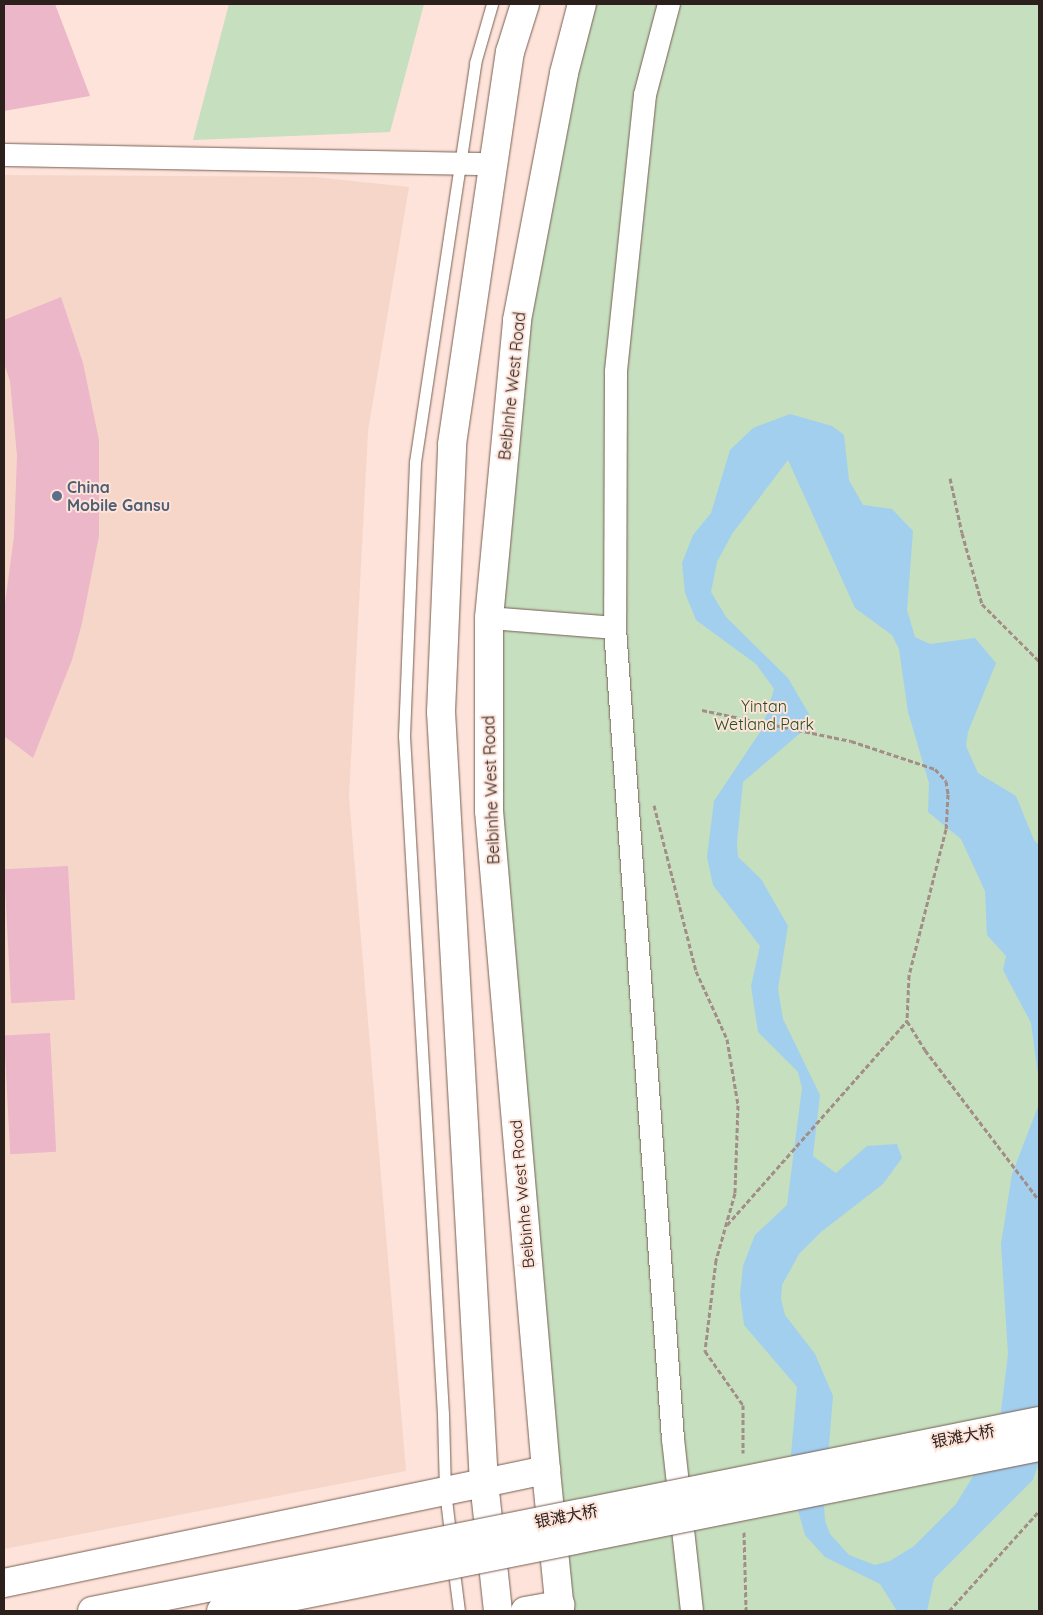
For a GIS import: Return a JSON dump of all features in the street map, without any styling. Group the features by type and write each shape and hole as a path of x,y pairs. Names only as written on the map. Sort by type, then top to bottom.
{"main road":[{"path":"498,1611 484,1483 441,712 452,444 510,52 525,4"},
{"name":"Beibinhe West Road","path":"560,1608 546,1470 489,811 489,618 517,320 564,72 582,4"},
{"name":"银滩大桥","path":"92,1611 1039,1421"},
{"name":"银滩大桥","path":"221,1611 1039,1447"},
{"path":"4,1583 546,1470"},
{"path":"525,1611 560,1608"}],"street":[{"path":"669,4 645,95 616,372 614,628 673,1439 692,1611"},
{"path":"4,155 493,164"},
{"path":"489,618 614,628"}],"lane":[{"path":"459,1611 445,1491 442,1404 404,736 415,462 475,63 492,4"}],"path":[{"path":"950,478 962,533 982,604 1039,661"},
{"path":"702,710 851,741 935,770 946,782 948,794 946,830 909,975 907,1021 925,1050 1039,1200"},
{"path":"652,797 696,971 726,1039 738,1105 735,1193 716,1260 705,1351 743,1405 743,1463"},
{"path":"726,1226 907,1021"},
{"path":"949,1611 1039,1511"},
{"path":"744,1531 746,1611"}],"shaded area":[{"path":"4,175 315,177 409,187 368,431 349,797 406,1471 4,1549"}],"green space":[{"path":"229,4 424,4 390,132 193,140"},
{"name":"Yintan Wetland Park","path":"582,4 1039,4 1039,1611 558,1611 489,811 517,320"}],"water":[{"path":"790,414 832,426 844,435 849,480 863,505 892,509 913,531 907,610 915,637 930,644 975,638 996,663 968,732 966,746 978,773 1016,796 1034,840 1039,845 1039,1082 1031,1023 1003,970 1006,956 987,935 985,891 961,839 928,812 929,783 908,712 899,649 892,635 855,608 788,460 732,534 717,562 711,592 726,617 788,678 809,714 805,729 743,782 737,842 738,857 761,879 788,926 778,989 783,1019 820,1095 813,1156 836,1173 867,1146 897,1144 902,1158 883,1184 821,1232 799,1254 782,1285 781,1299 785,1315 815,1354 833,1396 824,1505 825,1521 830,1534 849,1555 875,1565 890,1561 914,1546 956,1504 994,1442 999,1427 1008,1354 1001,1244 1012,1174 1039,1104 1039,1462 1033,1480 934,1579 927,1611 897,1611 880,1584 825,1557 805,1535 789,1478 797,1387 744,1325 740,1295 743,1266 755,1235 787,1205 802,1088 798,1072 758,1032 751,986 760,946 713,885 707,857 714,801 762,729 774,689 756,664 696,620 685,593 682,563 693,535 711,513 730,450 753,428"}],"building":[{"path":"4,4 55,4 90,96 4,111"},
{"name":"China Mobile Gansu","path":"61,297 83,363 99,440 99,536 82,623 72,660 33,758 4,736 4,611 14,536 17,456 10,381 4,363 4,320"},
{"path":"68,866 75,1000 11,1003 4,869"},
{"path":"50,1033 56,1152 10,1154 4,1035"}],"place":[{"name":"China Mobile Gansu","path":"57,496"}]}
